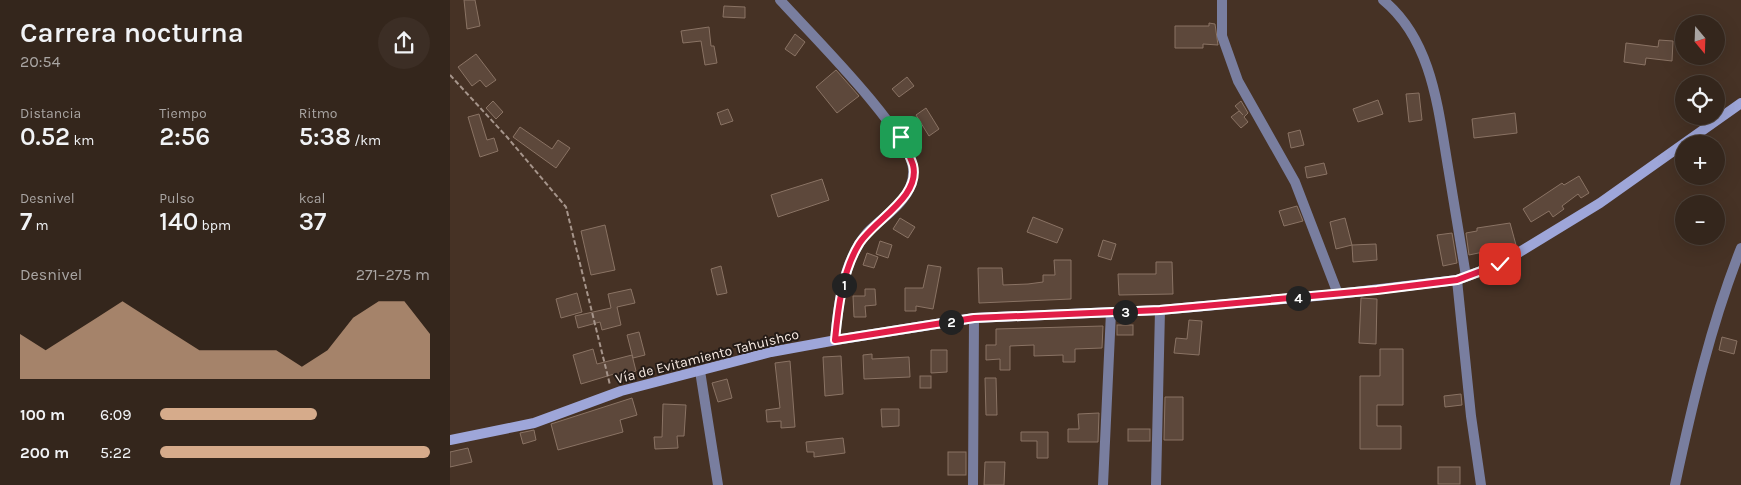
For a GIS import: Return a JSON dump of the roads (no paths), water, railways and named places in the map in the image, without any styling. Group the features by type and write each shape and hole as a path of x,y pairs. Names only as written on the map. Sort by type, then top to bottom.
{"main road":[{"name":"Vía de Evitamiento Tahuishco","path":"450,440 534,423 612,394 700,370 771,352 835,340 974,318 1160,310 1338,294 1461,278 1500,264 1600,203 1741,103"}],"street":[{"path":"780,0 840,65 901,137 913,167 912,184 902,201 867,234 854,255 839,306 835,340"},
{"path":"1222,0 1222,36 1238,80 1296,182 1338,294"},
{"path":"1383,0 1399,13 1422,54 1434,88 1461,278 1471,416 1481,485"},
{"path":"1675,485 1695,391 1730,276 1741,248"},
{"path":"1156,485 1160,310"},
{"path":"1103,485 1112,312"},
{"path":"974,318 974,485"},
{"path":"700,370 718,485"}]}
